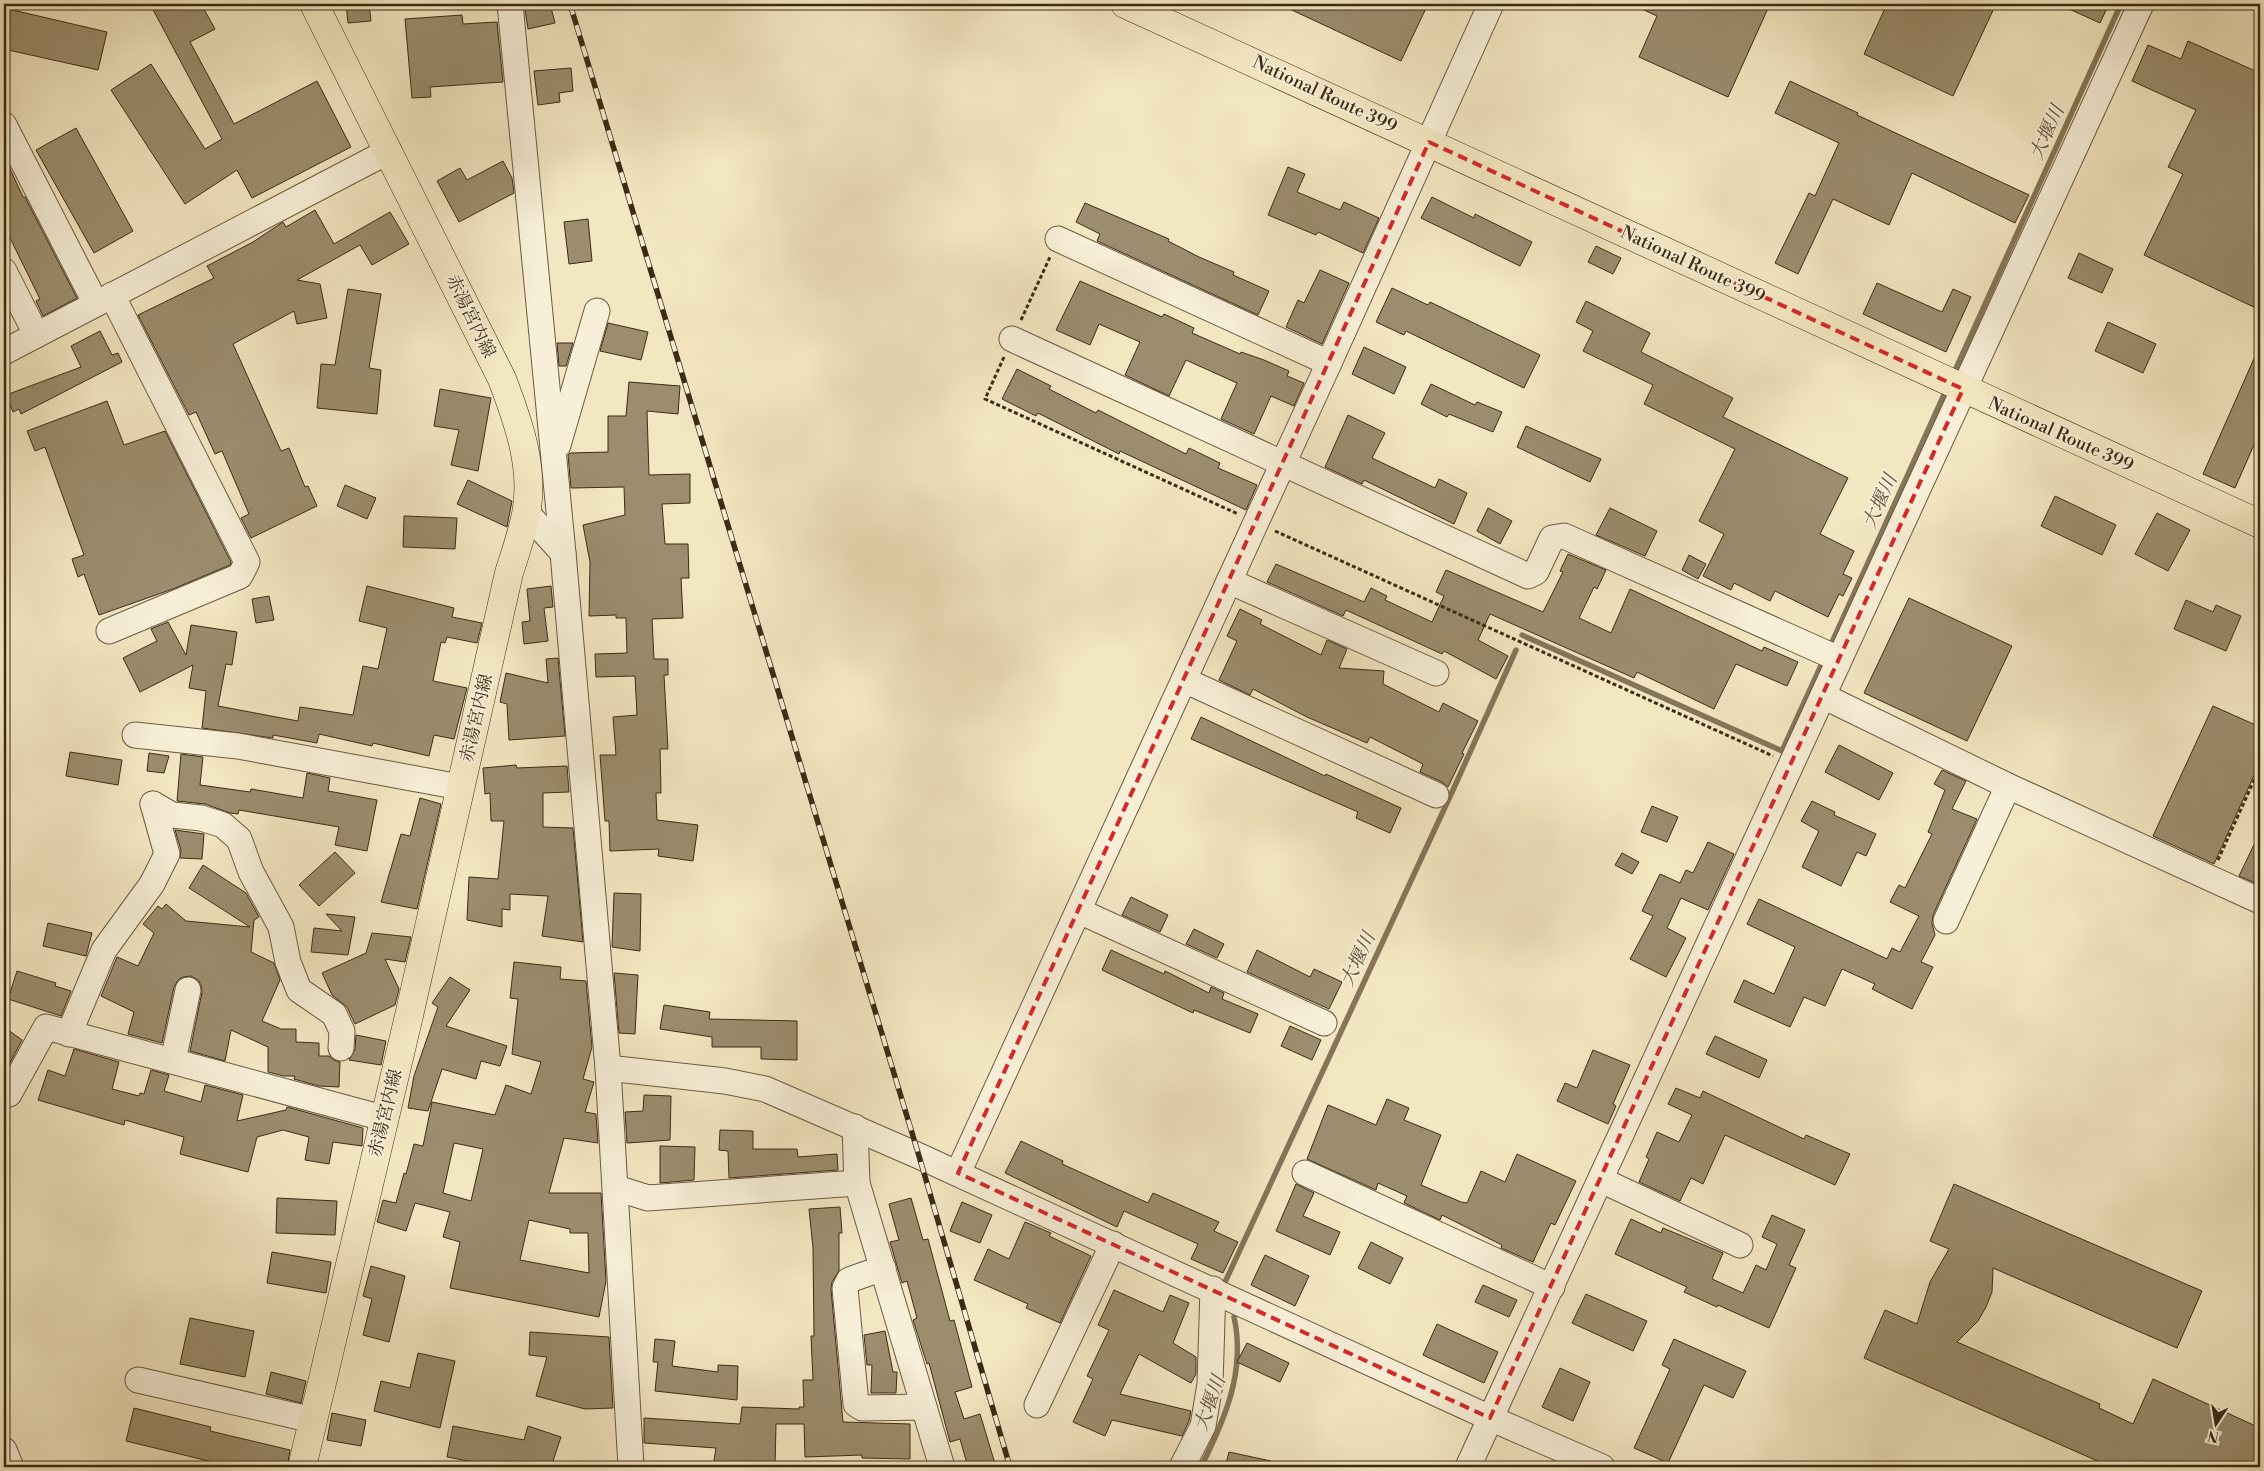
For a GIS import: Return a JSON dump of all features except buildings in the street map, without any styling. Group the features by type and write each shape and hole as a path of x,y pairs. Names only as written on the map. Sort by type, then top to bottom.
{"main road":[{"name":"赤湯宮内線","path":"302,1467 383,1118 408,1020 509,573 527,513 528,472 518,422 502,379 314,4"},
{"name":"National Route 399","path":"1126,4 2260,524"}],"street":[{"path":"510,4 563,553 608,1068 631,1467"},
{"path":"958,1173 1284,463 1491,4"},
{"path":"1468,1467 1824,696 1962,389 2141,4"},
{"path":"4,125 104,300 247,562 240,576 109,631"},
{"path":"4,352 389,151"},
{"path":"1058,239 1329,364"},
{"path":"4,271 36,334"},
{"path":"554,457 597,311"},
{"path":"1012,339 1528,576 1536,572 1552,538 1564,536 1839,660"},
{"path":"527,513 563,553"},
{"path":"1229,581 1436,673"},
{"path":"1184,680 1436,795"},
{"path":"1824,696 2008,786 2260,900"},
{"path":"134,735 238,746 460,787"},
{"path":"1946,921 2008,786"},
{"path":"69,1034 104,950 152,884 166,854 153,804 172,815 201,818 223,825 239,839 251,872 281,927 288,962 299,990 334,1014 342,1030 342,1048"},
{"path":"1079,911 1324,1023"},
{"path":"173,1061 188,990"},
{"path":"9,1094 46,1027 383,1118"},
{"path":"608,1068 725,1081 765,1089 958,1173 1490,1418 1602,1467"},
{"path":"855,1127 857,1183 942,1467"},
{"path":"1304,1173 1552,1287"},
{"path":"1601,1180 1740,1245"},
{"path":"616,1188 648,1198 857,1183"},
{"path":"1037,1405 1113,1244"},
{"path":"883,1268 849,1280 845,1288 856,1404 862,1408 924,1407"},
{"path":"1182,1467 1203,1426 1210,1384 1213,1290"},
{"path":"138,1380 313,1420"},
{"path":"4,1450 11,1467"}],"path":[{"path":"985,399 1792,764"},
{"path":"2210,878 2260,767"}],"highlighted area":[{"path":"1429,142 1963,389 1490,1418 958,1173"}],"waterway":[{"name":"大堰川","path":"1953,375 2121,4"},
{"name":"大堰川","path":"1829,649 1947,388"},
{"name":"大堰川","path":"1522,635 1782,751 1824,659"},
{"name":"大堰川","path":"1226,1280 1516,650"},
{"name":"大堰川","path":"1201,1467 1225,1413 1235,1376 1237,1337 1234,1317"}],"railway":[{"path":"570,4 919,1156 1010,1467"}]}
